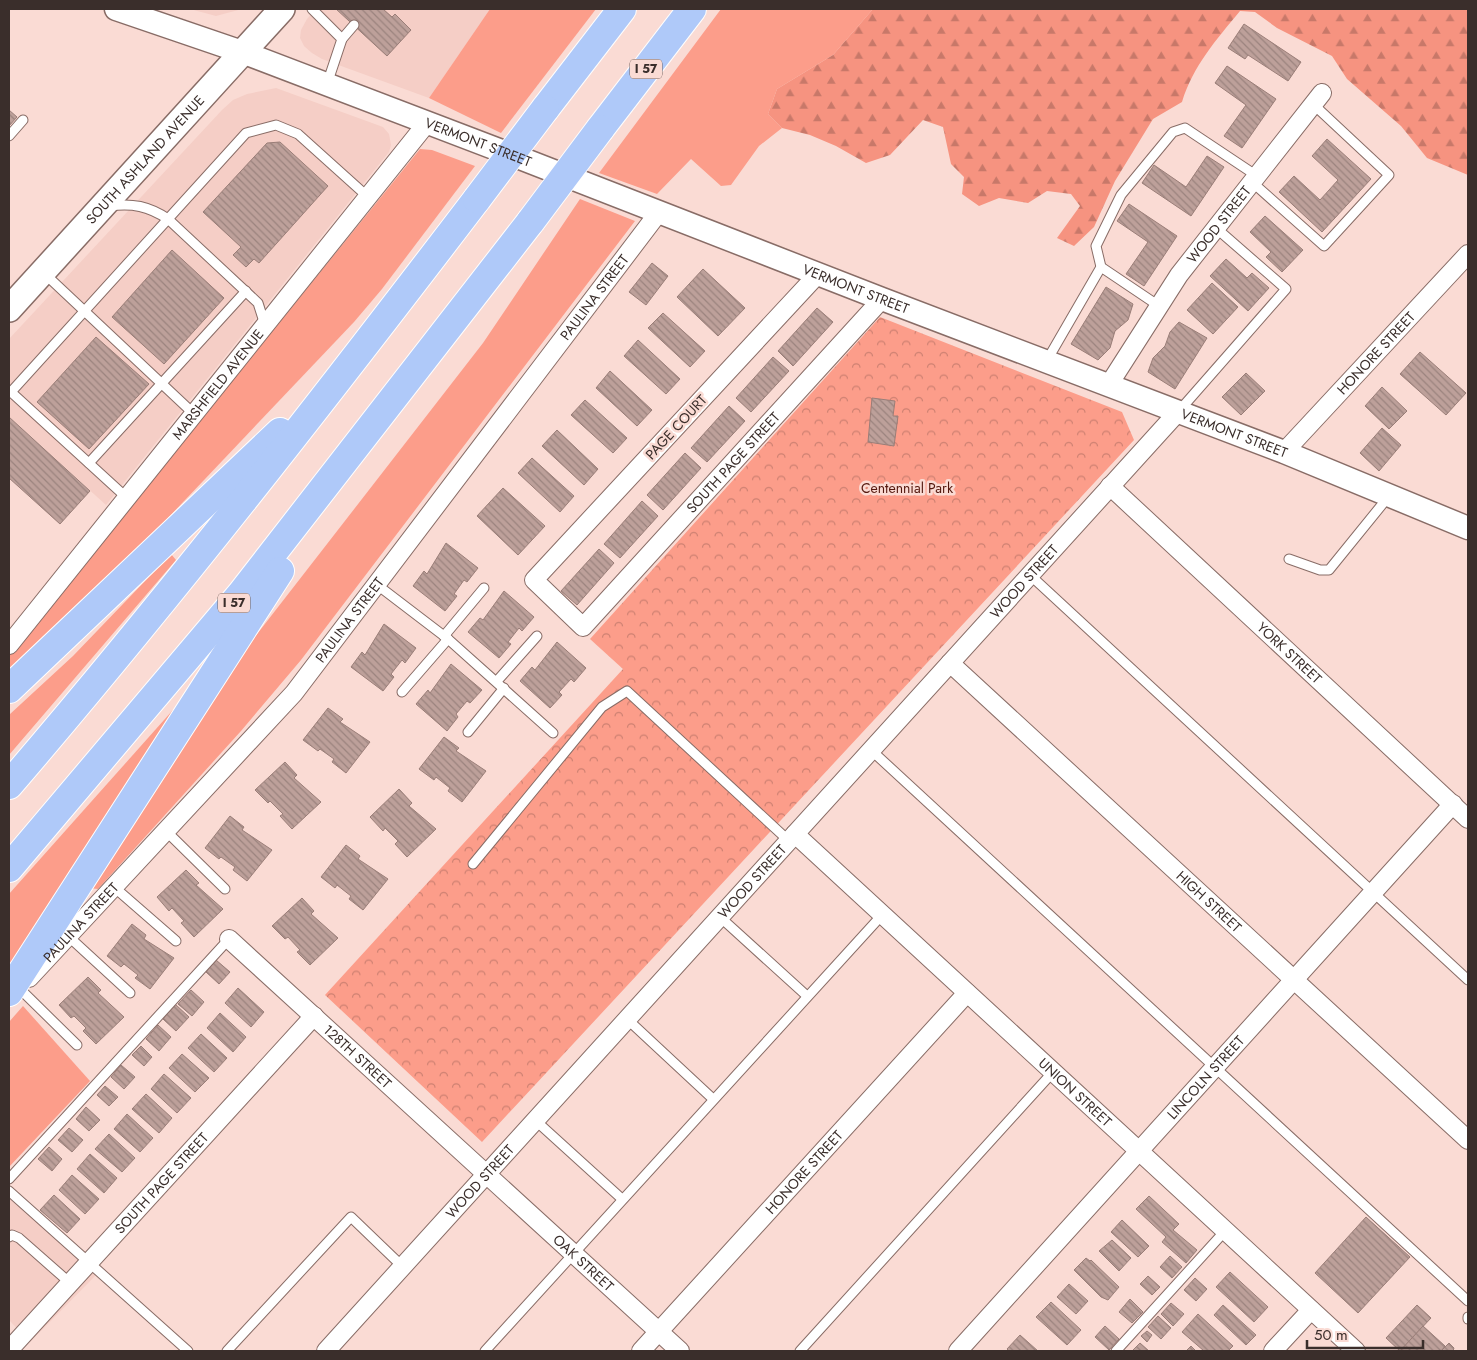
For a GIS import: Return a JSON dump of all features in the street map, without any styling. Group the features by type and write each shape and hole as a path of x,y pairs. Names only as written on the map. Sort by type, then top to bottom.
{"highway":[{"path":"9,785 131,642 346,369 622,9"},
{"name":"I 57","path":"9,868 235,601 449,328 692,9"},
{"path":"12,994 274,580 449,328"},
{"path":"9,689 346,369"}],"main road":[{"name":"SOUTH ASHLAND AVENUE","path":"9,309 282,9"}],"street":[{"name":"VERMONT STREET","path":"116,9 242,52 327,84 1177,413 1284,452 1468,528"},
{"name":"WOOD STREET","path":"1108,386 1179,275 1318,99"},
{"name":"MARSHFIELD AVENUE","path":"9,645 427,123"},
{"name":"PAULINA STREET","path":"12,994 294,693 659,212"},
{"name":"HONORE STREET","path":"1284,452 1468,254"},
{"name":"PAGE COURT","path":"583,627 534,580 818,274"},
{"name":"SOUTH PAGE STREET","path":"583,627 882,299"},
{"name":"WOOD STREET","path":"326,1351 1177,413"},
{"name":"YORK STREET","path":"1110,486 1468,819"},
{"name":"HIGH STREET","path":"950,663 1468,1140"},
{"name":"LINCOLN STREET","path":"958,1351 1453,804"},
{"name":"UNION STREET","path":"792,838 882,915 1356,1351"},
{"name":"128TH STREET","path":"229,939 487,1173"},
{"name":"HONORE STREET","path":"641,1351 967,993"},
{"name":"SOUTH PAGE STREET","path":"9,1350 314,1016"},
{"name":"OAK STREET","path":"487,1173 680,1351"},
{"path":"1273,1351 1311,1310"}],"lane":[{"path":"312,9 342,39"},
{"path":"327,84 342,39 354,25"},
{"path":"1159,306 1101,267 1096,246 1121,194 1172,132 1185,128 1254,179 1324,246 1389,175 1318,99"},
{"path":"9,136 23,120"},
{"path":"127,498 11,392 246,133 276,125 298,134 368,197"},
{"path":"102,206 142,206 153,209 168,219 258,303 265,325"},
{"path":"1177,413 1286,289 1216,228"},
{"path":"1046,362 1101,267"},
{"path":"42,272 194,414"},
{"path":"89,463 246,291"},
{"path":"1289,559 1320,570 1329,570 1389,496"},
{"path":"1030,575 1468,980"},
{"path":"376,584 497,680 553,733"},
{"path":"402,692 484,588"},
{"path":"497,680 538,636"},
{"path":"468,732 504,688"},
{"path":"473,864 602,707 627,691 792,838"},
{"path":"871,750 1468,1301"},
{"path":"166,831 225,889"},
{"path":"114,887 176,941"},
{"path":"485,1351 573,1252 882,915"},
{"path":"720,917 807,996"},
{"path":"68,936 130,993"},
{"path":"9,1179 229,939"},
{"path":"12,994 77,1045"},
{"path":"627,1020 713,1099"},
{"path":"800,1351 1053,1072"},
{"path":"536,1120 622,1199"},
{"path":"9,1191 188,1351"},
{"path":"227,1351 351,1218 403,1266"},
{"path":"1116,1351 1225,1231"},
{"path":"9,1237 12,1235 20,1238 70,1283"}],"shaded area":[{"path":"190,9 242,9 216,16"},
{"path":"316,9 490,9 429,98 322,59 312,53 304,46 300,38 301,30 307,19"},
{"path":"276,88 383,127 389,134 391,145 389,152 106,505 9,417 9,339 222,110 233,100 247,94"},
{"path":"9,1197 96,1275 30,1342 9,1320"}],"green space":[{"path":"490,9 596,9 501,133 429,98"},
{"path":"721,9 873,9 833,55 777,89 768,114 782,128 759,146 731,185 721,186 691,159 657,194 599,173"},
{"path":"873,9 1468,9 1468,175 1427,158 1401,126 1347,79 1332,56 1277,28 1255,12 1240,11 1199,65 1182,102 1153,119 1115,181 1094,227 1074,246 1057,238 1080,206 1071,194 1047,191 1028,203 999,198 979,206 962,194 964,177 951,164 943,127 923,120 890,155 866,163 836,146 810,135 782,128 768,114 777,89 833,55"},
{"path":"420,149 432,150 475,166 382,289 354,322 149,538 9,680 9,656"},
{"path":"580,199 635,221 301,660 241,731 98,889 89,888 244,651 483,343"},
{"name":"Centennial Park","path":"880,317 1122,412 1134,440 482,1142 325,995 623,669 590,639"},
{"path":"171,554 176,560 9,755 9,715 73,656"},
{"path":"205,674 9,973 9,894"},
{"path":"23,1006 90,1081 9,1167 9,1022"}],"building":[{"path":"336,9 383,9 392,17 395,14 411,30 387,56"},
{"path":"1244,24 1301,62 1288,81 1248,55 1245,59 1228,48"},
{"path":"1227,66 1276,99 1242,148 1224,136 1246,105 1215,83"},
{"path":"9,110 17,117 9,126"},
{"path":"1327,139 1371,179 1322,232 1279,192 1294,176 1320,200 1338,180 1312,156"},
{"path":"280,142 328,186 259,263 254,259 246,267 233,255 241,247 203,212 267,143"},
{"path":"1207,156 1224,167 1191,216 1142,183 1154,165 1186,187"},
{"path":"1129,204 1177,236 1144,286 1126,274 1148,242 1117,221"},
{"path":"1265,216 1303,250 1282,272 1266,257 1271,252 1250,232"},
{"path":"172,250 224,298 164,364 112,317"},
{"path":"1226,259 1247,278 1252,273 1269,288 1248,311 1210,276"},
{"path":"652,263 668,276 646,305 629,292"},
{"path":"703,269 745,308 718,336 677,297"},
{"path":"1212,283 1238,307 1213,334 1187,310"},
{"path":"1106,287 1133,304 1128,320 1115,331 1110,348 1098,360 1071,344"},
{"path":"817,308 833,322 793,366 778,351"},
{"path":"663,313 705,351 690,367 648,328"},
{"path":"1179,322 1207,338 1175,389 1148,372 1153,358 1165,346 1170,332"},
{"path":"96,337 149,384 89,449 37,402"},
{"path":"638,340 680,379 666,394 624,356"},
{"path":"1420,352 1466,393 1446,415 1400,374"},
{"path":"773,357 789,371 751,412 736,398"},
{"path":"610,371 652,410 637,426 596,388"},
{"path":"1246,373 1265,391 1241,415 1222,397"},
{"path":"1382,387 1407,411 1389,429 1365,406"},
{"path":"872,398 895,401 893,416 898,416 894,446 868,442"},
{"path":"585,400 627,438 613,453 571,415"},
{"path":"729,406 745,421 707,462 691,448"},
{"path":"9,417 90,491 60,524 9,478"},
{"path":"1382,428 1401,445 1379,471 1360,453"},
{"path":"557,430 598,469 584,485 542,446"},
{"path":"685,453 701,468 663,510 647,495"},
{"path":"532,458 574,496 560,512 518,473"},
{"path":"503,488 545,526 518,555 477,516"},
{"path":"642,501 658,516 620,558 604,544"},
{"path":"446,543 478,568 467,582 464,580 454,594 457,596 445,611 413,586 424,571 427,574"},
{"path":"599,549 614,563 577,605 561,591"},
{"path":"504,591 534,617 522,631 519,628 508,642 511,644 499,658 468,632 480,618 483,620"},
{"path":"384,624 416,648 405,663 402,660 391,674 394,677 383,691 351,667 362,652 365,655"},
{"path":"557,642 586,668 574,682 571,679 559,692 562,695 550,708 520,681 532,667 535,670"},
{"path":"451,664 482,690 470,703 467,701 456,714 458,717 447,731 416,704 428,690 430,693"},
{"path":"328,708 343,719 340,722 370,742 346,773 332,762 334,759 320,749 318,751 303,740"},
{"path":"444,737 459,748 456,751 486,771 462,802 448,791 450,788 436,777 434,780 419,769"},
{"path":"285,762 297,775 294,778 321,802 292,829 280,816 283,814 255,790"},
{"path":"399,789 412,803 409,806 436,829 407,857 395,844 398,841 385,828 383,831 370,817"},
{"path":"230,816 244,827 242,830 272,850 247,881 233,870 235,867 221,857 219,859 205,848"},
{"path":"346,845 360,856 358,859 388,879 363,910 349,899 351,896 337,885 335,888 321,877"},
{"path":"186,870 199,883 196,885 223,909 194,937 181,923 184,921 172,908 169,911 157,897"},
{"path":"302,898 314,911 311,914 338,938 310,965 297,952 300,950 288,937 285,939 272,926"},
{"path":"132,924 146,935 144,939 174,958 150,989 135,978 138,975 124,964 121,967 107,956"},
{"path":"216,960 230,972 219,984 206,972"},
{"path":"88,977 101,990 98,993 124,1017 96,1044 83,1031 86,1028 74,1016 71,1018 59,1005"},
{"path":"238,988 264,1012 251,1027 225,1003"},
{"path":"191,990 204,1002 192,1016 178,1004"},
{"path":"175,1004 189,1017 176,1031 163,1019"},
{"path":"220,1013 246,1037 233,1052 207,1028"},
{"path":"158,1025 171,1037 159,1051 146,1039"},
{"path":"201,1034 227,1058 214,1072 188,1048"},
{"path":"141,1046 152,1057 144,1066 132,1055"},
{"path":"182,1054 209,1078 195,1092 169,1068"},
{"path":"121,1065 135,1077 124,1089 111,1077"},
{"path":"164,1074 191,1098 177,1113 151,1089"},
{"path":"105,1086 118,1097 109,1106 97,1095"},
{"path":"146,1094 172,1118 159,1133 132,1109"},
{"path":"86,1107 100,1120 89,1131 76,1119"},
{"path":"127,1114 153,1138 140,1152 114,1129"},
{"path":"69,1128 83,1140 72,1152 58,1140"},
{"path":"109,1134 135,1158 122,1172 95,1149"},
{"path":"49,1147 62,1159 52,1171 38,1159"},
{"path":"90,1154 117,1178 104,1193 77,1169"},
{"path":"72,1175 99,1199 85,1214 59,1190"},
{"path":"54,1195 80,1219 67,1233 40,1210"},
{"path":"1149,1196 1179,1224 1173,1230 1197,1250 1186,1263 1162,1242 1166,1237 1136,1209"},
{"path":"1366,1217 1410,1257 1358,1313 1315,1273"},
{"path":"1122,1220 1149,1246 1138,1257 1111,1232"},
{"path":"1112,1240 1131,1258 1119,1271 1099,1251"},
{"path":"1170,1256 1182,1267 1172,1278 1160,1267"},
{"path":"1086,1258 1091,1260 1119,1287 1108,1300 1101,1297 1074,1270"},
{"path":"1230,1272 1268,1307 1254,1322 1216,1287"},
{"path":"1148,1276 1160,1287 1152,1295 1140,1284"},
{"path":"1195,1278 1207,1289 1196,1301 1184,1290"},
{"path":"1069,1284 1088,1301 1076,1314 1057,1297"},
{"path":"1130,1299 1143,1312 1132,1323 1119,1312"},
{"path":"1051,1302 1081,1330 1067,1345 1036,1317"},
{"path":"1171,1303 1184,1314 1173,1326 1161,1314"},
{"path":"1223,1305 1256,1335 1246,1345 1214,1315"},
{"path":"1417,1305 1431,1318 1400,1351 1386,1338"},
{"path":"1198,1314 1233,1346 1228,1351 1204,1351 1182,1332"},
{"path":"1158,1316 1171,1328 1161,1339 1148,1327"},
{"path":"1105,1326 1119,1339 1109,1350 1095,1337"},
{"path":"1423,1326 1445,1346 1441,1351 1400,1351"},
{"path":"1147,1331 1152,1335 1147,1342 1141,1336"},
{"path":"1020,1335 1038,1351 1009,1351 1007,1349"},
{"path":"1140,1343 1149,1351 1132,1351"},
{"path":"1449,1343 1454,1348 1453,1351 1441,1351"},
{"path":"1191,1346 1196,1351 1186,1351"}]}
